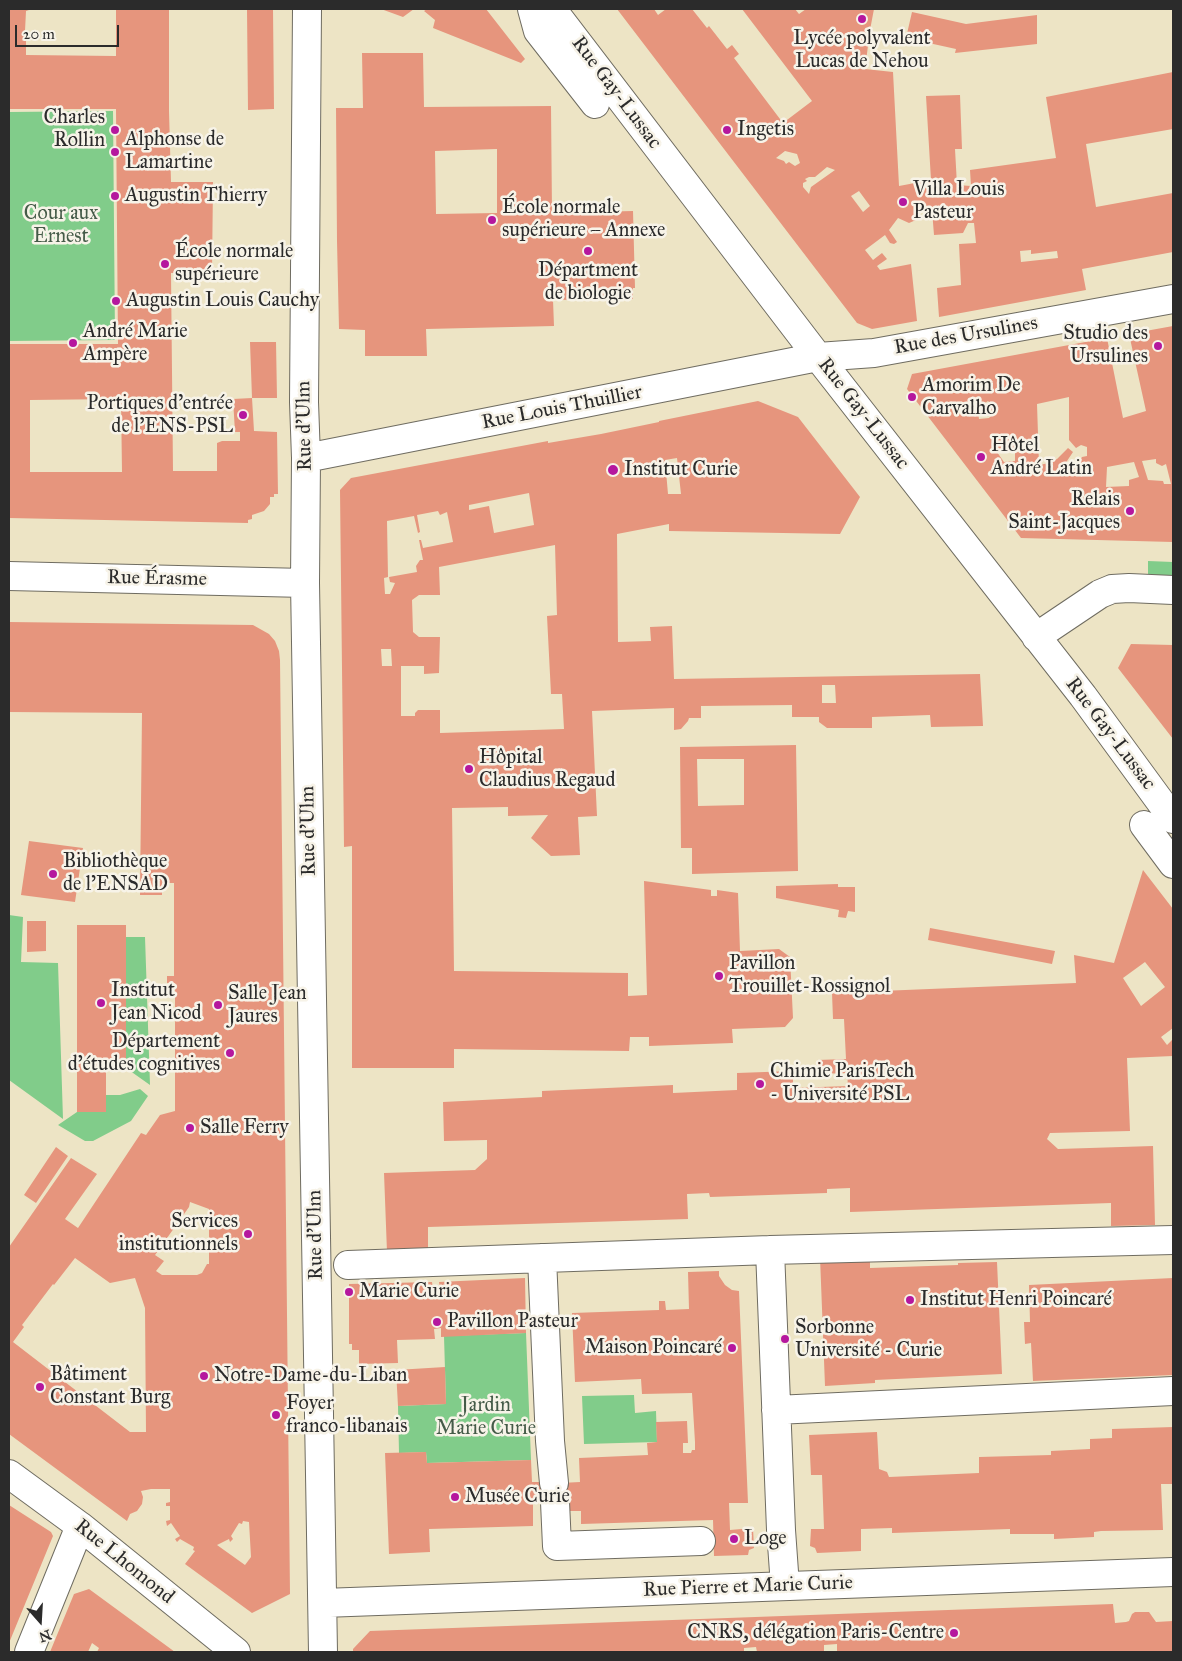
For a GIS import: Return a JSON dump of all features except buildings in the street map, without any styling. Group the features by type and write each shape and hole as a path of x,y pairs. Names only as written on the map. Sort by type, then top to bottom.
{"street":[{"name":"Rue d'Ulm","path":"307,9 304,402 306,458 305,582 323,1652"},
{"path":"532,9 538,30 595,104"},
{"name":"Rue Gay-Lussac","path":"552,9 818,357 1083,696 1173,819"},
{"name":"Rue des Ursulines","path":"818,357 874,353 1173,299"},
{"name":"Rue Louis Thuillier","path":"306,458 818,357"},
{"name":"Rue Érasme","path":"9,576 305,582"},
{"path":"1036,637 1100,594 1112,589 1173,590"},
{"path":"1144,825 1173,864"},
{"path":"348,1265 770,1250 1173,1240"},
{"path":"770,1250 785,1586"},
{"path":"542,1258 550,1441 557,1546 701,1541"},
{"path":"776,1410 1173,1391"},
{"name":"Rue Lhomond","path":"9,1474 80,1526 236,1652"},
{"path":"29,1652 80,1526"},
{"name":"Rue Pierre et Marie Curie","path":"323,1603 1173,1572"}],"green space":[{"name":"Cour aux Ernest","path":"113,111 115,340 9,341 9,112"},
{"path":"1148,561 1173,562 1173,576 1148,575"},
{"path":"9,915 23,917 21,962 58,963 63,1119 9,1080"},
{"path":"125,937 145,937 150,1085 126,1068"},
{"path":"140,1089 148,1096 131,1121 93,1141 85,1141 58,1125 77,1112 106,1112 106,1095 120,1095"},
{"name":"Jardin Marie Curie","path":"526,1333 531,1460 427,1463 426,1452 399,1453 398,1406 446,1404 444,1336"},
{"path":"634,1395 635,1413 656,1411 657,1442 584,1444 582,1396"}],"place":[{"name":"Lycée polyvalent Lucas de Nehou","path":"862,19"},
{"name":"Charles Rollin","path":"115,130"},
{"name":"Ingetis","path":"727,130"},
{"name":"Alphonse de Lamartine","path":"115,152"},
{"name":"Augustin Thierry","path":"115,196"},
{"name":"Villa Louis Pasteur","path":"903,202"},
{"name":"École normale supérieure – Annexe","path":"492,220"},
{"name":"Départment de biologie","path":"588,251"},
{"name":"École normale supérieure","path":"165,264"},
{"name":"Augustin Louis Cauchy","path":"116,301"},
{"name":"André Marie Ampère","path":"73,343"},
{"name":"Studio des Ursulines","path":"1158,346"},
{"name":"Amorim De Carvalho","path":"912,397"},
{"name":"Portiques d'entrée de l'ENS-PSL","path":"243,415"},
{"name":"Hôtel André Latin","path":"981,457"},
{"name":"Institut Curie","path":"613,470"},
{"name":"Relais Saint-Jacques","path":"1130,511"},
{"name":"Hôpital Claudius Regaud","path":"469,769"},
{"name":"Bibliothèque de l'ENSAD","path":"53,874"},
{"name":"Pavillon Trouillet-Rossignol","path":"719,976"},
{"name":"Institut Jean Nicod","path":"101,1003"},
{"name":"Salle Jean Jaures","path":"218,1005"},
{"name":"Département d'études cognitives","path":"230,1053"},
{"name":"Chimie ParisTech - Université PSL","path":"760,1084"},
{"name":"Salle Ferry","path":"190,1128"},
{"name":"Services institutionnels","path":"248,1234"},
{"name":"Marie Curie","path":"349,1292"},
{"name":"Institut Henri Poincaré","path":"910,1300"},
{"name":"Pavillon Pasteur","path":"437,1322"},
{"name":"Sorbonne Université - Curie","path":"785,1339"},
{"name":"Maison Poincaré","path":"732,1348"},
{"name":"Notre-Dame-du-Liban","path":"204,1376"},
{"name":"Bâtiment Constant Burg","path":"40,1387"},
{"name":"Foyer franco-libanais","path":"276,1415"},
{"name":"Musée Curie","path":"455,1497"},
{"name":"Loge","path":"734,1539"},
{"name":"CNRS, délégation Paris-Centre","path":"954,1633"}]}
